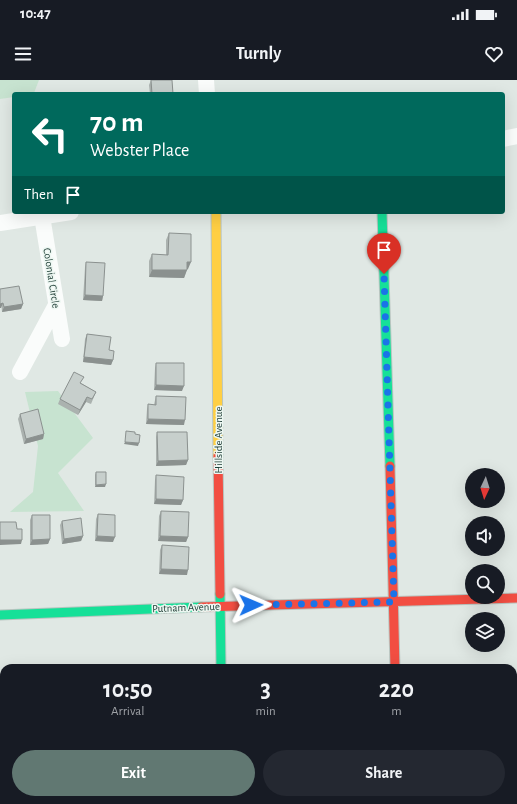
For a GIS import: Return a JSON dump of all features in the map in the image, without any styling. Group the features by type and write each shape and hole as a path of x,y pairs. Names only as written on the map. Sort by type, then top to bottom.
{"street":[{"path":"206,80 207,92"},
{"path":"505,139 517,136"},
{"path":"0,222 56,214"},
{"name":"Hillside Avenue","path":"216,214 221,664"},
{"path":"382,214 395,664"},
{"name":"Colonial Circle","path":"42,216 62,339"},
{"path":"20,372 56,306"},
{"name":"Putnam Avenue","path":"0,615 220,606 517,598"}],"green space":[{"path":"0,80 39,80 34,92 12,92 12,97 0,99"},
{"path":"58,391 93,438 58,473 84,511 10,512 33,492 38,446 25,392"}],"building":[{"path":"151,80 172,80 173,92 152,92"},
{"path":"169,233 191,234 191,262 187,262 187,270 152,270 152,254 168,255"},
{"path":"86,262 105,263 103,296 85,295"},
{"path":"19,286 23,304 4,307 3,303 0,304 0,289"},
{"path":"87,334 111,337 109,350 114,351 113,360 84,357"},
{"path":"156,363 184,363 184,386 156,385"},
{"path":"74,372 84,377 80,383 96,392 92,399 87,397 80,410 60,399"},
{"path":"156,396 186,397 185,420 148,419 148,404 156,405"},
{"path":"38,409 44,434 26,439 20,414"},
{"path":"126,431 135,432 135,434 140,435 139,443 125,442"},
{"path":"157,432 187,432 188,460 158,461"},
{"path":"96,472 106,472 106,484 96,485"},
{"path":"156,475 184,477 183,500 156,499"},
{"path":"161,511 189,512 188,537 160,536"},
{"path":"98,514 115,515 115,537 97,536"},
{"path":"32,515 50,515 50,539 32,540"},
{"path":"81,518 83,536 64,539 62,521"},
{"path":"0,522 16,522 17,529 22,529 22,540 0,540"},
{"path":"162,545 189,547 188,570 161,569"}],"traffic: fast":[{"path":"382,214 390,466"},
{"path":"220,594 221,664"},
{"path":"0,615 201,607"}],"traffic: slow":[{"path":"216,214 218,456"}],"traffic: jam":[{"path":"218,456 220,594"},
{"path":"390,466 395,664"},
{"path":"201,607 517,598"}],"route":[{"path":"251,605 394,602 384,274"}]}
